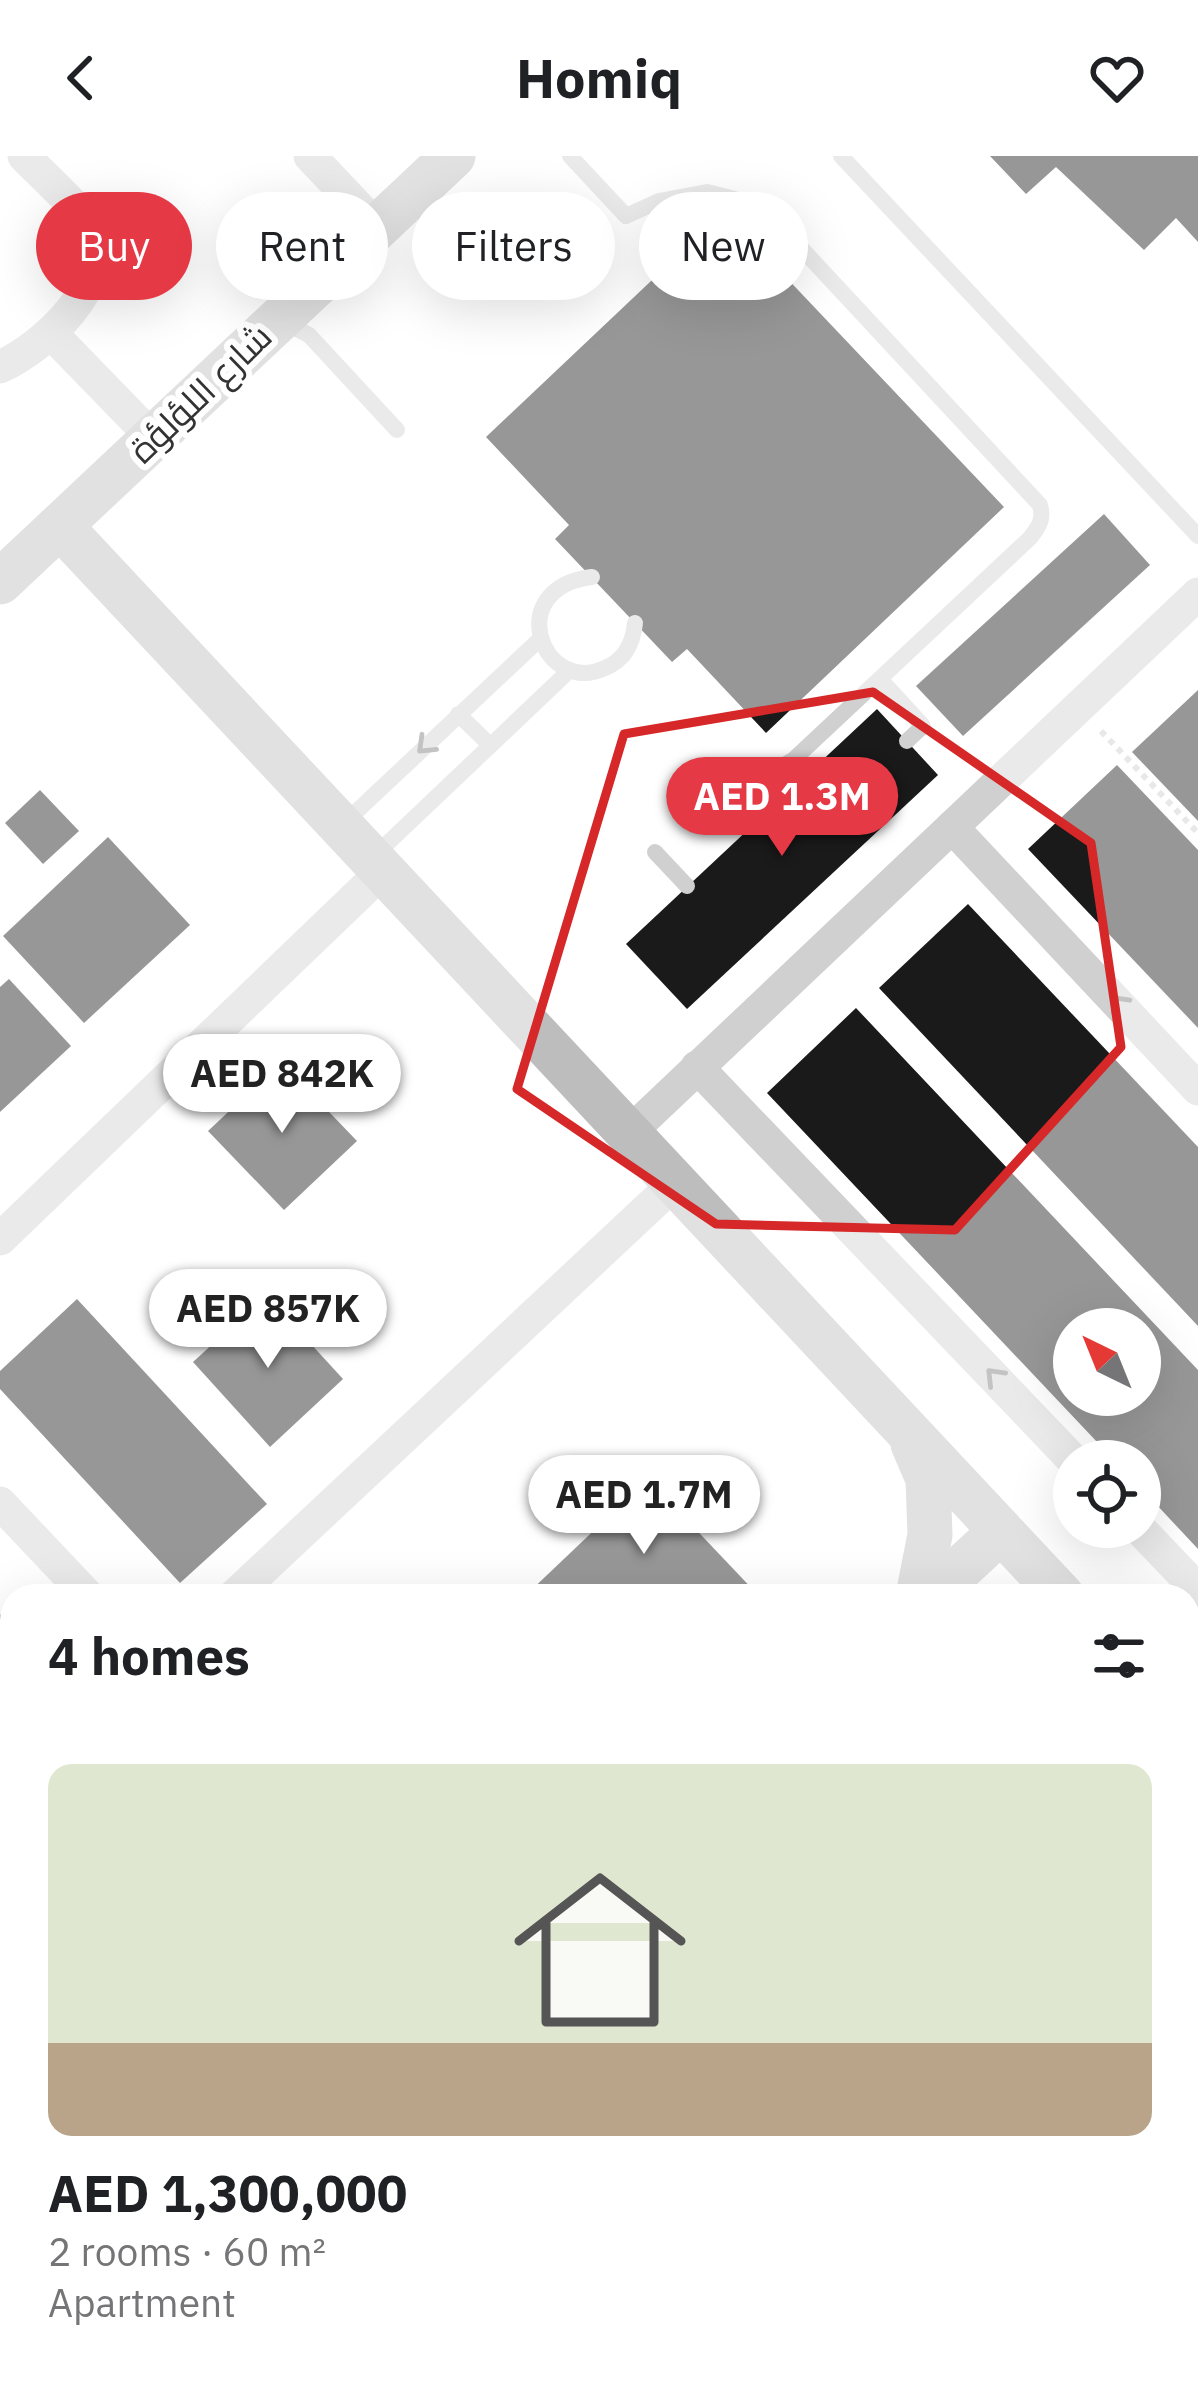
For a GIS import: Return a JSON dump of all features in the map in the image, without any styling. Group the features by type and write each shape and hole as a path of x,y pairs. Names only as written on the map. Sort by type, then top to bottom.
{"street":[{"path":"0,367 51,333 76,305 97,259 92,228 24,156"},
{"path":"310,156 344,192"},
{"name":"شارع اللؤلؤة","path":"388,218 453,156"},
{"name":"شارع اللؤلؤة","path":"0,582 299,300"},
{"path":"51,333 153,438"},
{"path":"61,527 1051,1584"},
{"path":"629,1133 1198,594"},
{"path":"952,827 1198,1089"},
{"path":"0,1239 365,852"},
{"path":"698,1067 1054,1440"},
{"path":"247,1584 675,1183"},
{"path":"908,1431 928,1479 930,1535 920,1584"},
{"path":"0,1503 77,1584"},
{"path":"945,1584 1001,1531"},
{"path":"1158,1548 1192,1584"}],"lane":[{"path":"570,156 626,216 659,201 707,191 762,206 1040,505 1040,525 1030,538 793,760 754,783 717,793"},
{"path":"841,156 1198,536"},
{"path":"277,320 309,335 397,430"},
{"path":"592,577 572,580 544,604 541,638 548,655 570,670 602,670 630,646 634,622"},
{"path":"365,852 458,714 541,638"},
{"path":"365,852 570,670"},
{"path":"880,679 923,726 907,741"},
{"path":"458,714 490,745"},
{"path":"655,852 687,886"}],"path":[{"path":"1078,707 1198,833"}],"highlighted area":[{"path":"873,692 1091,843 1121,1047 955,1230 716,1224 517,1089 624,734"}],"building":[{"path":"990,156 1198,156 1198,242 1176,218 1144,250 1056,167 1026,194"},
{"path":"639,292 639,300 808,300 1004,507 766,733 687,649 672,662 555,539 569,525 486,437"},
{"path":"1104,514 1150,565 963,736 916,686"},
{"path":"1198,690 1198,821 1132,752"},
{"path":"877,709 938,775 687,1009 626,944"},
{"path":"1117,765 1198,850 1198,1028 1028,849"},
{"path":"40,790 79,831 43,864 5,823"},
{"path":"108,837 190,925 84,1023 3,936"},
{"path":"968,904 1198,1147 1198,1326 879,988"},
{"path":"9,979 71,1046 0,1112 0,987"},
{"path":"856,1008 1139,1308 1053,1308 1053,1395 767,1093"},
{"path":"281,1062 357,1141 284,1210 208,1131"},
{"path":"266,1295 343,1379 270,1447 193,1362"},
{"path":"77,1299 267,1504 180,1583 0,1389 0,1371"},
{"path":"1161,1331 1198,1370 1198,1549 1161,1509 1161,1440 1095,1440 1072,1416 1161,1416"},
{"path":"648,1479 748,1584 538,1584"}]}
